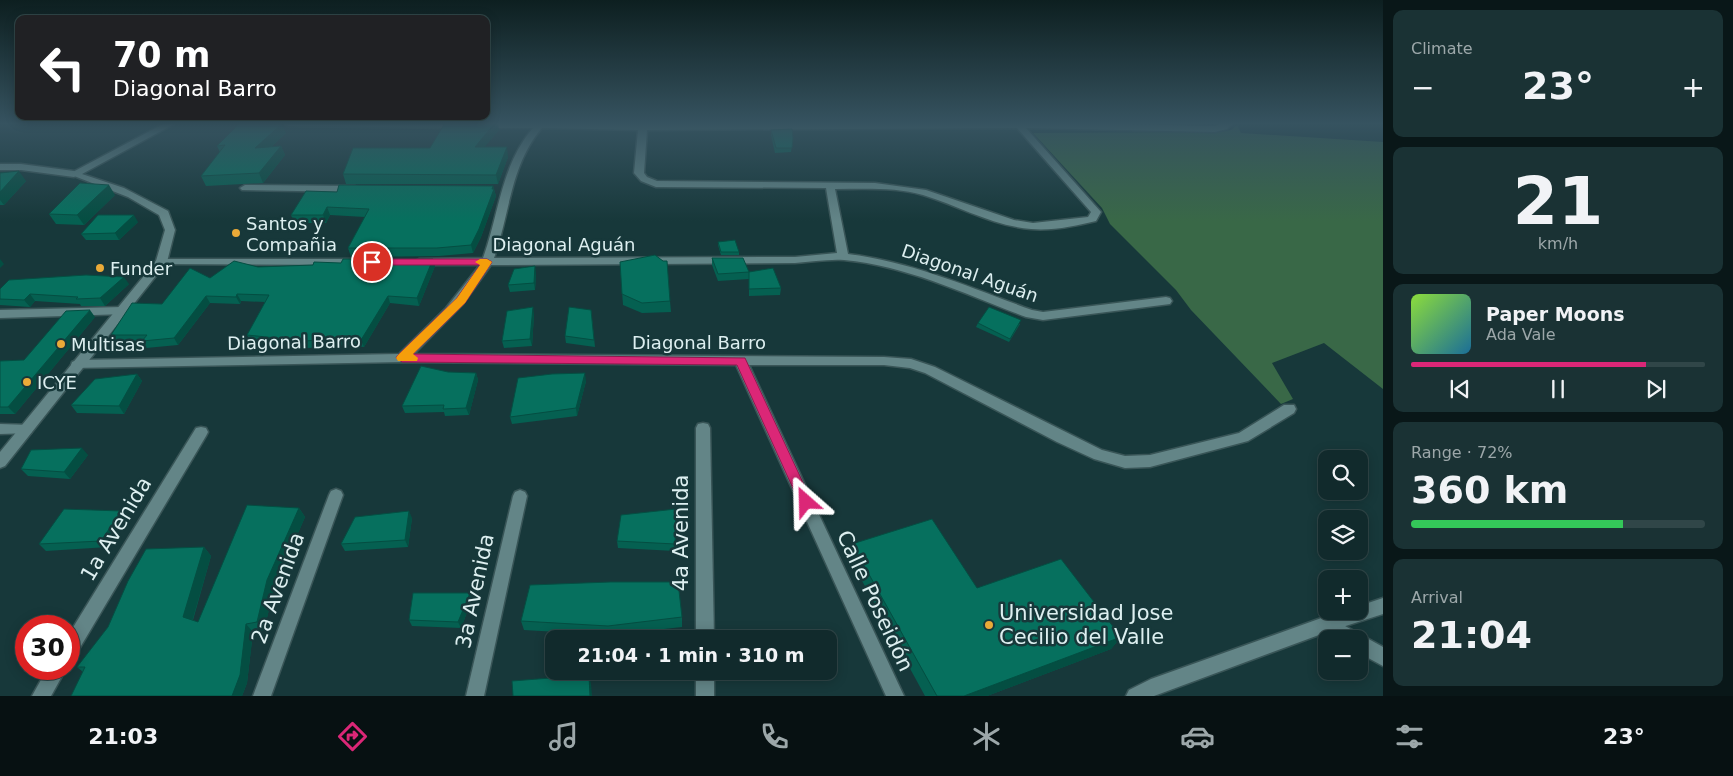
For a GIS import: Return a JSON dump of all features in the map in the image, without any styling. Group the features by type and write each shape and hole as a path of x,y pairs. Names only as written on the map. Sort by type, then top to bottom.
{"street":[{"path":"74,174 110,155"},
{"path":"402,358 461,301 487,262 498,228 501,189 518,155"},
{"path":"641,155 639,173 644,179 656,184 875,186 923,192 992,217 1033,226 1092,219 1096,212 1046,155"},
{"path":"0,167 21,167 74,174 106,184 142,199 164,213 170,230 161,262 0,462"},
{"path":"830,186 843,257"},
{"path":"245,188 364,189"},
{"name":"Diagonal Aguán","path":"408,262 795,260 843,257 898,266 924,273 1030,314 1042,316 1166,301"},
{"path":"161,262 369,262"},
{"path":"0,314 122,311"},
{"name":"Diagonal Barro","path":"77,365 402,358 884,361 911,364 930,370 1062,438 1100,455 1125,462 1150,461 1243,437 1289,409"},
{"name":"Calle Poseidón","path":"741,361 895,696"},
{"name":"4a Avenida","path":"703,428 704,630"},
{"path":"0,429 26,429"},
{"name":"1a Avenida","path":"80,632 201,432"},
{"name":"2a Avenida","path":"262,696 336,495"},
{"name":"3a Avenida","path":"475,696 520,496"},
{"path":"1135,696 1151,688 1327,624 1383,606"},
{"path":"1327,624 1337,630"},
{"path":"1368,648 1383,657"},
{"path":"41,696 50,680"},
{"path":"705,680 705,696"}],"green space":[{"path":"1054,155 1383,155 1383,389 1324,343 1272,363 1293,399 1281,404 1191,310 1176,290 1110,224 1102,208"}],"building":[{"path":"217,155 273,155 259,173 201,176"},
{"path":"350,155 504,155 496,175 343,174"},
{"path":"19,171 0,192 0,173"},
{"path":"80,183 109,185 77,215 49,214"},
{"path":"339,185 493,186 492,189 494,189 471,245 437,248 348,248 369,209 327,207 323,215 291,215 306,191 337,192"},
{"path":"98,215 134,215 115,233 81,234"},
{"path":"735,240 739,252 721,252 718,242"},
{"path":"655,255 663,261 667,261 670,301 642,303 622,294 620,262"},
{"path":"712,258 743,258 749,272 718,274"},
{"path":"343,259 433,259 417,298 388,296 361,340 345,338 305,341 247,335 269,295 237,294 236,297 206,296 174,338 142,341 147,335 111,335 132,303 162,304 190,268 210,278 234,261 258,267 313,265 314,262 341,263"},
{"path":"535,266 534,283 508,285 514,269"},
{"path":"773,268 781,288 749,289 749,272"},
{"path":"86,275 124,277 100,298 76,299 78,297 30,294 24,300 0,299 0,289 9,280"},
{"path":"533,307 530,339 502,341 507,311"},
{"path":"569,307 591,310 594,340 565,336"},
{"path":"989,307 1021,320 1010,339 978,323"},
{"path":"90,310 8,407 0,407 0,361 24,360 66,311"},
{"path":"421,366 448,372 476,373 466,408 443,409 444,405 402,406"},
{"path":"585,373 576,408 510,417 518,378"},
{"path":"137,374 119,406 71,405 95,379"},
{"path":"82,448 64,472 21,469 31,450"},
{"path":"247,505 299,508 267,580 257,622 246,624 240,675 232,696 71,696 85,667 80,667 80,663 108,627 128,581 146,549 204,547 183,617 198,622"},
{"path":"64,509 121,511 101,541 39,544"},
{"path":"676,509 675,544 617,541 621,515"},
{"path":"409,511 405,540 341,544 355,517"},
{"name":"Universidad Jose Cecilio del Valle","path":"932,519 977,588 1061,559 1121,637 964,696 937,696 852,544"},
{"path":"678,582 682,617 608,626 521,621 530,585"},
{"path":"413,593 470,593 458,622 409,620"},
{"path":"545,678 545,680 589,680 590,696 513,696 512,681"}],"slow traffic":[{"path":"412,358 402,358 461,301 487,262 480,262"}],"place":[{"name":"Santos y Compañia","path":"236,233"},
{"name":"Funder","path":"100,268"},
{"name":"Multisas","path":"61,344"},
{"name":"ICYE","path":"27,382"},
{"name":"Universidad Jose Cecilio del Valle","path":"989,625"}],"route":[{"path":"372,262 487,262 461,301 402,358 741,361 806,502"}]}
